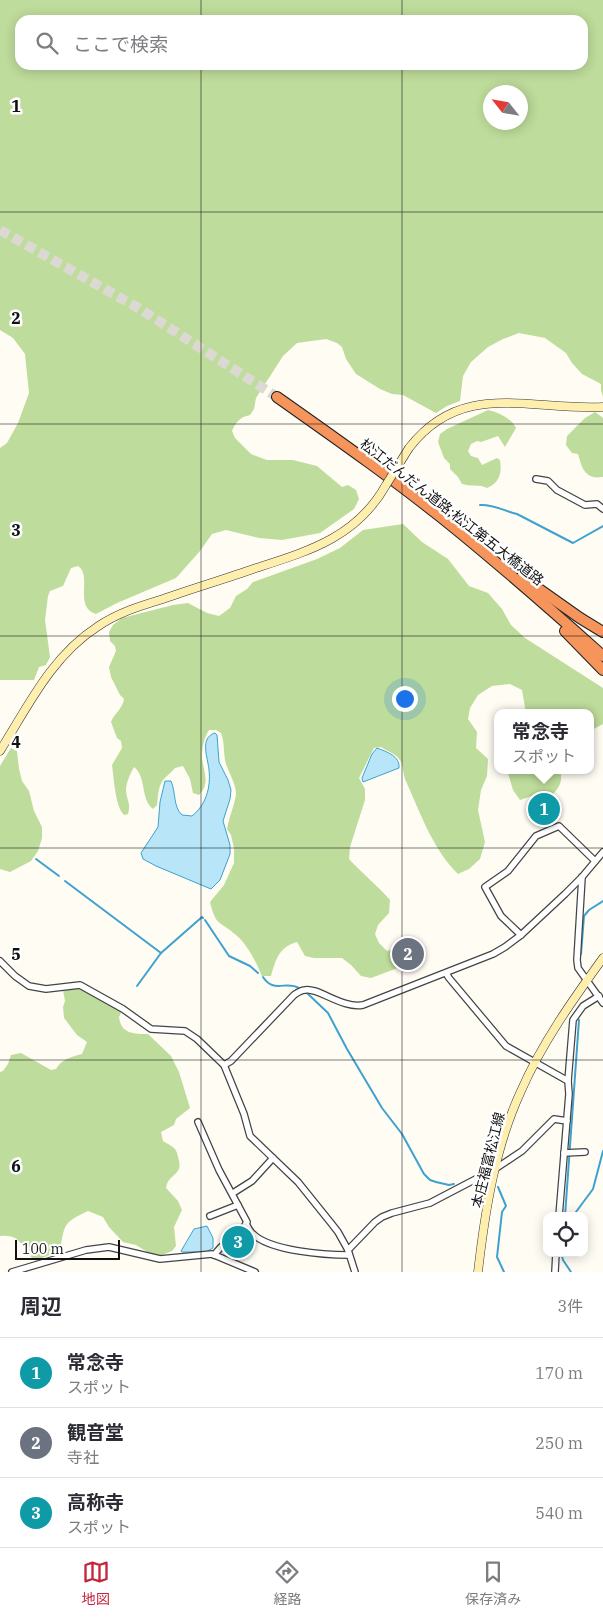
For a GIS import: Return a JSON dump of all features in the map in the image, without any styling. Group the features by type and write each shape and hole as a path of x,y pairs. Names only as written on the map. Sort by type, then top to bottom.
{"highway":[{"name":"松江だんだん道路;松江第五大橋道路","path":"277,397 380,470 456,530 530,591 603,656"},
{"path":"456,530 580,618 603,632"},
{"path":"530,591 552,618 603,670"}],"street":[{"path":"0,751 52,669 72,646 98,625 142,606 288,558 326,543 350,528 362,517 380,496 409,448 421,434 453,411 472,405 502,402 562,407 603,407"},
{"path":"536,478 548,481 557,490 585,505 597,504 603,509"},
{"path":"521,935 501,916 485,887 508,871 536,836 559,826 595,861"},
{"path":"224,1065 231,1061 294,995 303,990 310,990 343,1003 358,1006 500,950 521,935 582,877 603,852"},
{"path":"582,877 578,968 603,1003"},
{"name":"本庄福富松江線","path":"478,1272 482,1236 496,1169 511,1116 534,1063 586,981 603,958"},
{"path":"0,961 15,976 29,986 46,989 80,985 124,1009 151,1029 185,1032 197,1038 224,1065 244,1114 250,1136 298,1182 338,1232 356,1272"},
{"path":"446,972 506,1046 568,1081"},
{"path":"560,1212 568,1153 568,1081 573,1020 583,1006 599,996"},
{"path":"198,1122 246,1224 253,1234 273,1245 319,1255 348,1252 375,1222 382,1217 430,1203 496,1169 522,1151 554,1119 567,1121"},
{"path":"568,1153 585,1152"},
{"path":"233,1193 252,1182 273,1158"},
{"path":"210,1216 238,1206"},
{"path":"214,1255 246,1224"},
{"path":"12,1272 86,1250 109,1247 160,1259 214,1255 255,1272"},
{"path":"555,1272 556,1257"}],"green space":[{"path":"0,0 603,0 603,397 601,384 582,374 566,353 545,338 519,333 488,347 471,362 463,376 460,401 436,413 403,395 392,394 380,389 356,374 346,359 342,347 337,343 326,339 297,343 283,356 256,398 254,409 250,415 239,420 232,431 235,438 251,454 267,460 293,460 317,466 342,487 348,485 356,490 359,499 354,509 320,533 282,540 259,538 226,530 212,534 176,578 96,614 89,610 86,605 82,571 78,566 71,568 63,586 50,591 48,596 45,620 50,657 46,665 39,667 34,680 0,680 0,448 7,443 18,423 29,393 25,354 13,338 0,330"},
{"path":"488,410 504,416 516,428 505,447 498,436 471,444 468,451 471,456 478,458 482,465 497,458 500,460 501,469 499,477 495,483 487,488 462,484 450,469 450,464 444,458 438,442 440,434"},
{"path":"595,412 603,418 603,477 588,475 583,468 578,454 572,453 566,445 567,436 585,418"},
{"path":"403,524 422,542 448,559 469,586 488,593 502,609 511,625 525,638 603,688 603,724 594,729 594,709 525,709 522,690 510,684 492,686 478,695 470,708 468,719 477,732 476,748 488,759 487,776 481,790 478,810 485,842 480,859 469,869 458,874 441,853 427,829 405,779 400,760 394,754 381,747 374,748 359,778 365,789 365,800 350,847 349,859 390,900 389,913 378,925 375,934 379,943 387,951 409,944 417,948 417,954 411,963 371,978 361,976 342,958 314,958 305,956 297,942 282,950 271,976 262,976 244,944 216,919 210,902 224,885 234,863 234,848 231,835 227,829 236,790 226,764 221,733 216,730 209,730 205,739 202,757 205,786 199,795 193,793 190,779 183,766 175,768 161,783 157,805 153,809 146,800 141,776 134,767 126,788 129,805 128,814 124,815 121,811 114,784 112,765 122,748 121,741 117,738 111,722 124,699 111,677 109,667 116,651 115,646 110,641 109,632 113,625 122,618 173,605 188,603 207,613 219,616 230,608 236,596 247,589 253,582 317,559 340,548 363,530"},
{"path":"11,748 17,751 22,781 29,791 34,811 42,827 42,838 38,851 31,861 10,872 0,869 0,766"},
{"path":"508,774 561,774 559,786 553,794 544,792 520,800 513,790"},
{"path":"80,989 120,1010 119,1017 122,1027 129,1032 148,1034 171,1056 179,1072 190,1108 176,1119 174,1125 161,1132 163,1141 175,1149 178,1156 179,1168 169,1180 166,1188 178,1201 182,1210 174,1227 176,1246 172,1251 162,1255 154,1256 136,1245 123,1242 109,1227 103,1217 88,1211 69,1221 66,1225 60,1250 36,1261 18,1240 8,1236 0,1236 0,1072 8,1064 11,1055 21,1053 51,1070 56,1069 67,1059 82,1054 87,1042 77,1035 64,1018 63,1007 65,1001 63,990"}],"water":[{"path":"215,733 217,735 219,762 231,790 223,821 230,845 230,854 220,880 211,889 156,866 143,859 141,853 158,827 160,802 165,781 171,781 173,785 177,808 182,815 192,816 201,807 207,795 209,783 206,744 207,739"},
{"path":"377,748 395,757 399,768 363,782 362,778 372,754"},
{"path":"207,1226 213,1238 213,1248 206,1252 181,1251 194,1229"}],"waterway":[{"path":"480,505 517,514 573,543 603,526"},
{"path":"36,859 59,876"},
{"path":"65,881 161,953 203,918"},
{"path":"581,954 584,916 589,910 603,901"},
{"path":"205,920 229,956 250,966 258,973"},
{"path":"137,986 161,953"},
{"path":"263,977 271,985 289,985 299,988"},
{"path":"307,993 328,1013 382,1108 402,1134 424,1174 430,1180 449,1185 454,1184"},
{"path":"565,1212 579,1020"},
{"path":"576,1212 593,1189 603,1151"},
{"path":"498,1187 506,1206 502,1212 497,1257 504,1272"},
{"path":"562,1257 571,1272"}],"tunnel":[{"path":"0,230 140,309 277,397"}],"place":[{"name":"常念寺","path":"544,809"},
{"name":"観音堂","path":"408,954"},
{"name":"高称寺","path":"238,1242"}]}
